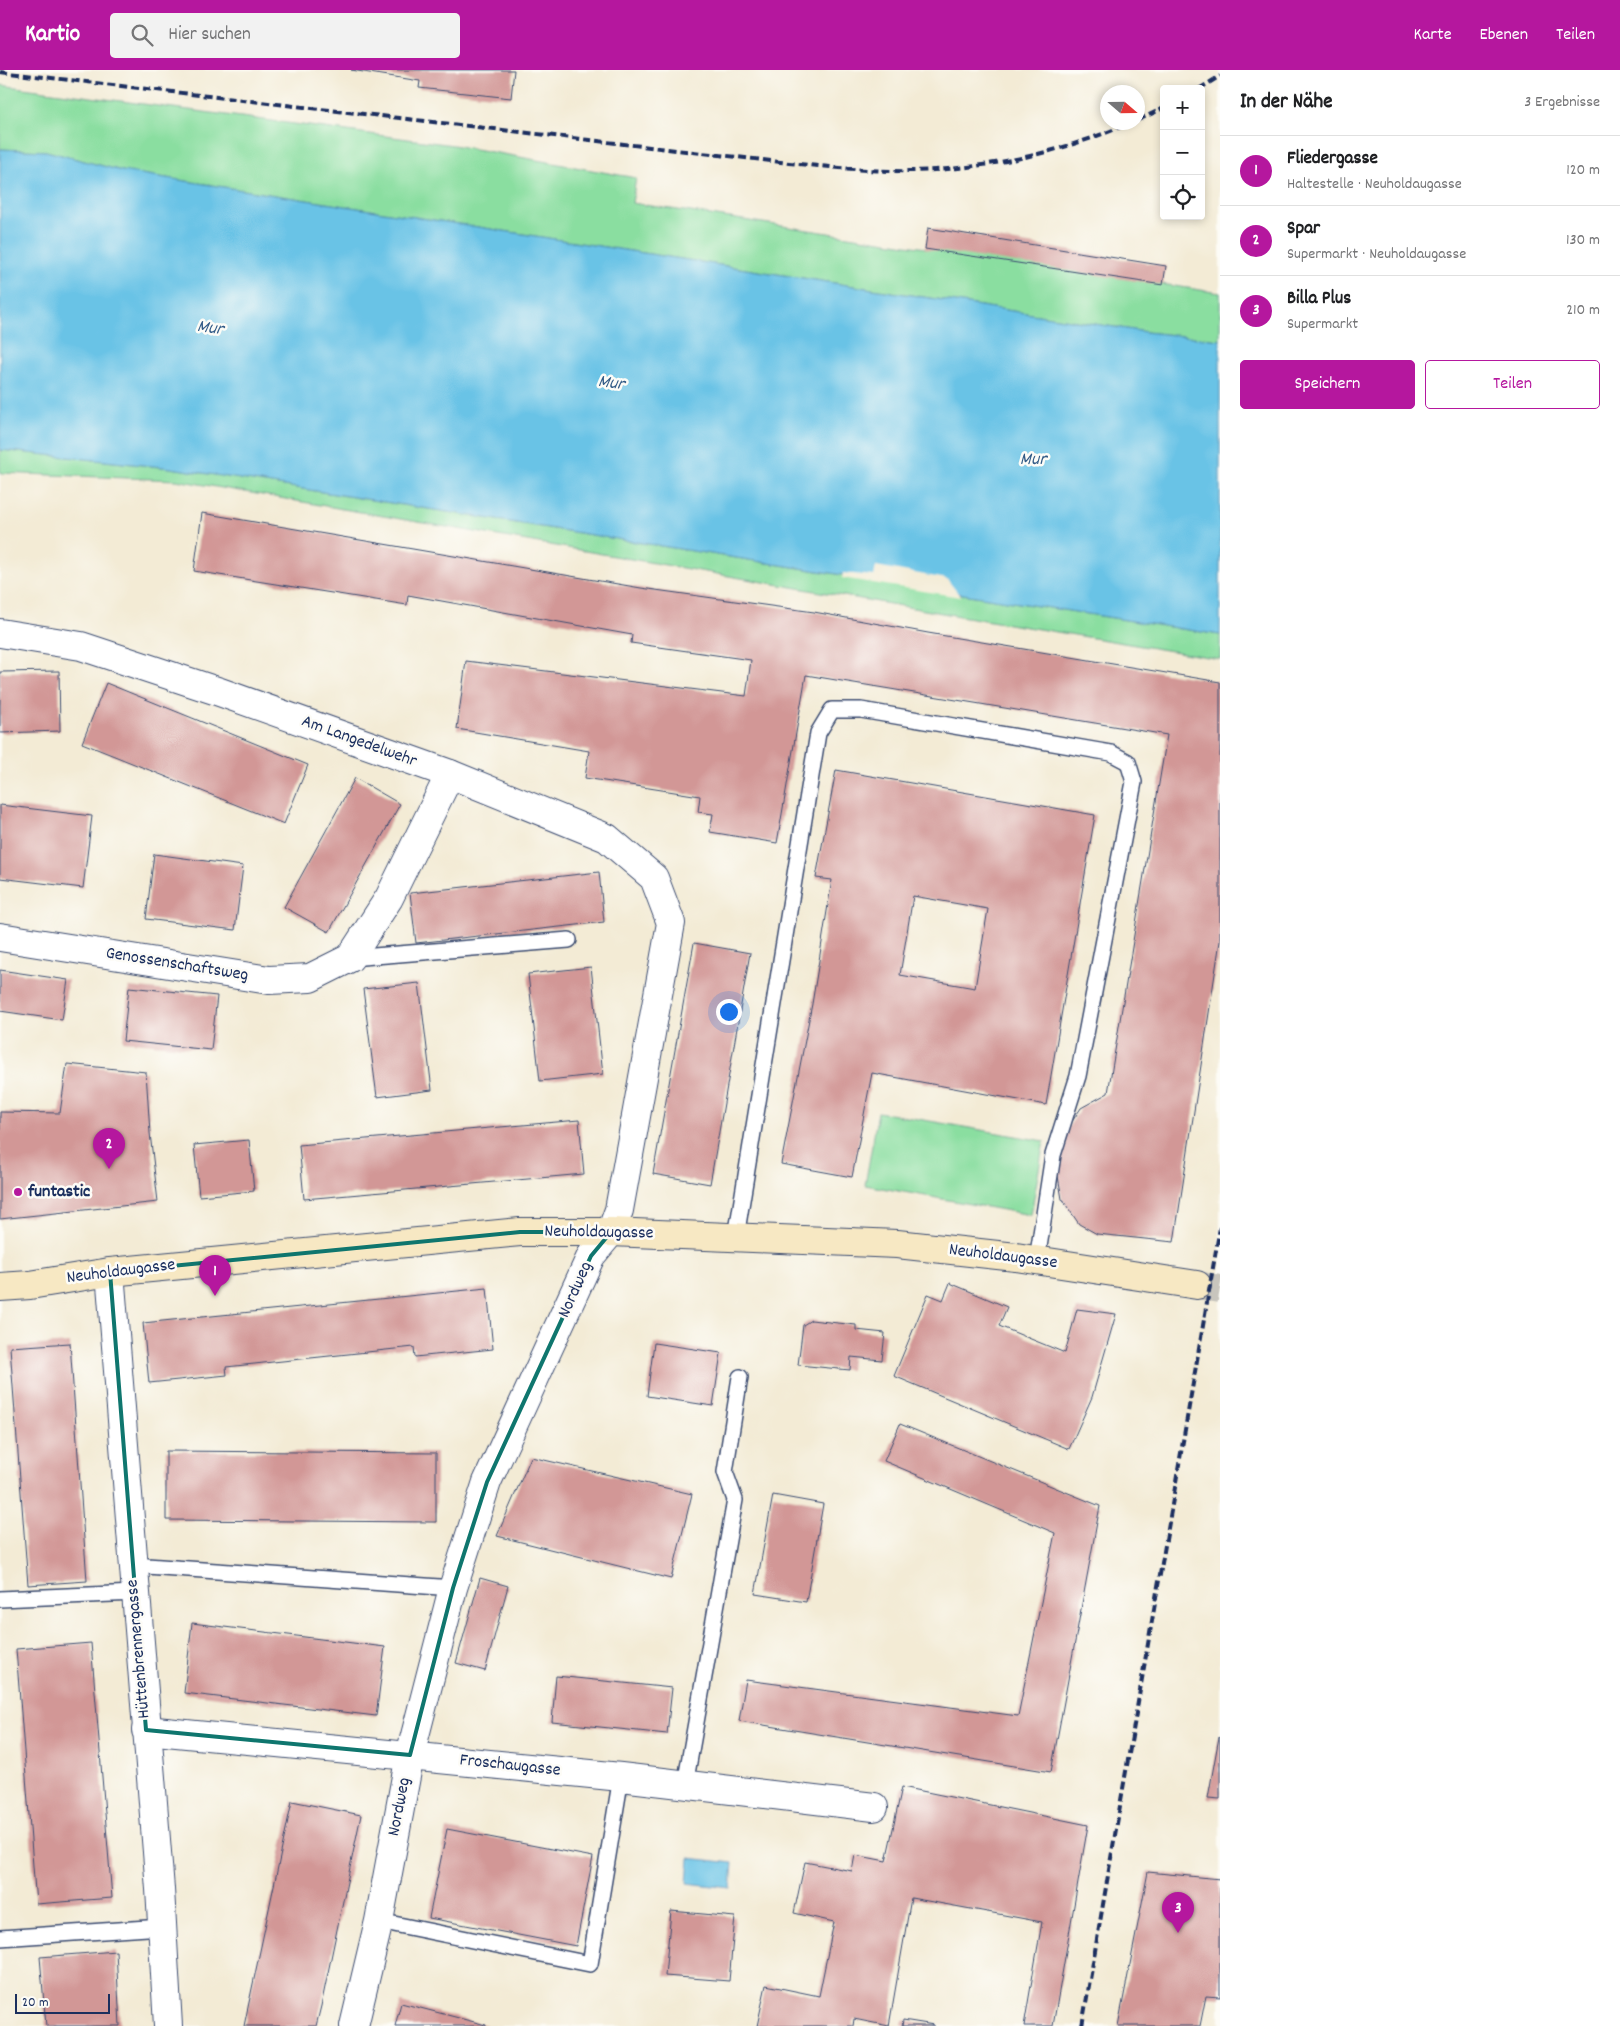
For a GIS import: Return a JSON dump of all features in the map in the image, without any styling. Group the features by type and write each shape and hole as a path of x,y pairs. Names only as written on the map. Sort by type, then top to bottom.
{"street":[{"name":"Am Langedelwehr","path":"0,633 81,646 217,691 450,774 606,838 654,878 671,923"},
{"path":"350,958 389,898 450,774"},
{"name":"Nordweg","path":"354,2026 379,1921 410,1755 453,1588 487,1482 591,1256 611,1232 619,1210 671,923"},
{"name":"Genossenschaftsweg","path":"0,937 269,980 310,978 350,958"},
{"name":"Neuholdaugasse","path":"0,1288 110,1272 520,1232 611,1232 897,1244 1037,1260 1197,1285"},
{"name":"Hüttenbrennergasse","path":"110,1272 162,1927 168,2026"},
{"name":"Froschaugasse","path":"146,1730 621,1777 874,1807"}],"lane":[{"path":"736,1237 818,734 832,710 861,710 1111,753 1128,762 1134,782 1078,1076 1053,1155 1037,1260"},
{"name":"Genossenschaftsweg","path":"350,958 569,940"},
{"path":"685,1785 734,1500 725,1472 740,1377"},
{"path":"133,1566 453,1588"},
{"path":"0,1599 135,1593"},
{"path":"379,1921 590,1964 621,1777"},
{"path":"0,1938 162,1927"}],"highlighted area":[{"path":"520,1232 611,1232 591,1256 487,1482 453,1588 410,1755 146,1730 110,1272"}],"green space":[{"path":"0,85 453,145 636,178 632,203 1220,293 1220,340 1146,332 122,171 46,151 0,149"},
{"path":"0,450 171,468 1220,635 1220,659 936,612 176,480 0,473"},
{"path":"878,1112 1044,1141 1031,1215 865,1185"}],"water":[{"name":"Mur","path":"0,149 46,151 122,171 1146,332 1220,340 1220,635 171,468 0,450"},
{"path":"689,1858 733,1863 731,1888 687,1883"}],"pier":[{"path":"876,566 947,579 961,597 842,578 843,573 874,576"}],"building":[{"path":"351,70 514,70 511,98 419,88 420,81"},
{"path":"928,228 1166,266 1163,285 925,249"},
{"path":"202,513 641,588 814,612 1220,682 1220,941 1174,1242 1097,1234 1079,1224 1062,1199 1057,1156 1061,1138 1081,1108 1108,1093 1167,735 806,675 777,843 710,832 713,814 698,812 700,796 585,778 589,751 457,729 466,661 746,696 751,660 631,643 632,635 408,595 407,605 194,571"},
{"path":"59,671 60,731 0,733 0,672"},
{"path":"106,683 308,765 284,824 82,743"},
{"path":"836,770 1095,815 1046,1105 872,1073 852,1177 781,1164 812,1004 832,880 816,878","holes":["913,896 988,909 975,988 900,975"]},
{"path":"355,778 400,804 329,932 284,907"},
{"path":"0,805 92,816 83,888 0,878"},
{"path":"154,854 243,866 235,930 146,919"},
{"path":"599,872 604,922 416,943 410,893"},
{"path":"694,943 750,953 710,1184 653,1174"},
{"path":"591,967 603,1074 540,1081 528,974"},
{"path":"0,970 68,980 62,1020 0,1011"},
{"path":"419,983 432,1090 377,1097 363,989"},
{"path":"129,987 217,996 211,1050 123,1041"},
{"path":"67,1064 146,1072 150,1133 158,1202 0,1219 0,1112 60,1113"},
{"path":"579,1120 584,1174 304,1199 299,1145"},
{"path":"249,1140 254,1191 199,1196 194,1145"},
{"path":"950,1283 1007,1307 999,1326 1065,1353 1077,1309 1116,1314 1092,1397 1069,1449 894,1376 928,1294 943,1300"},
{"path":"487,1288 493,1349 415,1357 414,1347 226,1367 227,1375 149,1383 143,1323"},
{"path":"811,1320 856,1325 856,1330 885,1333 882,1360 851,1357 850,1370 798,1365 803,1325"},
{"path":"70,1343 87,1581 28,1585 10,1347"},
{"path":"654,1343 721,1353 713,1406 647,1396"},
{"path":"900,1424 1100,1506 1051,1772 739,1721 746,1680 1018,1716 1055,1533 884,1461"},
{"path":"166,1451 436,1453 436,1522 166,1520"},
{"path":"531,1457 692,1494 671,1579 497,1536"},
{"path":"773,1495 823,1504 806,1602 755,1594"},
{"path":"480,1578 508,1586 485,1671 456,1663"},
{"path":"192,1623 385,1647 376,1716 184,1693"},
{"path":"91,1643 112,1898 36,1904 16,1649"},
{"path":"556,1676 672,1688 667,1734 552,1722"},
{"path":"1220,1737 1220,1799 1208,1798"},
{"path":"902,1787 1088,1825 1053,2026 1024,2026 1042,1922 911,1898 889,2026 854,2019 853,2026 757,2026 766,1985 819,1996 834,1922 794,1913 805,1862 852,1871 855,1855 886,1861"},
{"path":"292,1801 361,1815 321,2006 316,2026 244,2026"},
{"path":"447,1829 593,1857 576,1946 429,1918"},
{"path":"1148,1872 1220,1879 1220,1997 1206,1996 1200,2026 1118,2026"},
{"path":"671,1911 735,1917 729,1981 665,1976"},
{"path":"116,1951 120,2026 46,2026 40,1957"},
{"path":"401,2003 486,2025 486,2026 395,2026"},
{"path":"903,2020 934,2025 934,2026 902,2026"}],"tunnel":[{"path":"1197,1285 1220,1289"}],"railway":[{"path":"0,72 789,163 883,171 942,170 998,163 1053,150 1113,130"},
{"path":"1205,85 1220,76"},
{"path":"1145,117 1160,110"},
{"path":"1082,2026 1220,1227"}],"place":[{"name":"Spar","path":"109,1169"},
{"name":"funtastic","path":"18,1192"},
{"name":"Fliedergasse","path":"215,1296"},
{"name":"Billa Plus","path":"1178,1933"}]}
